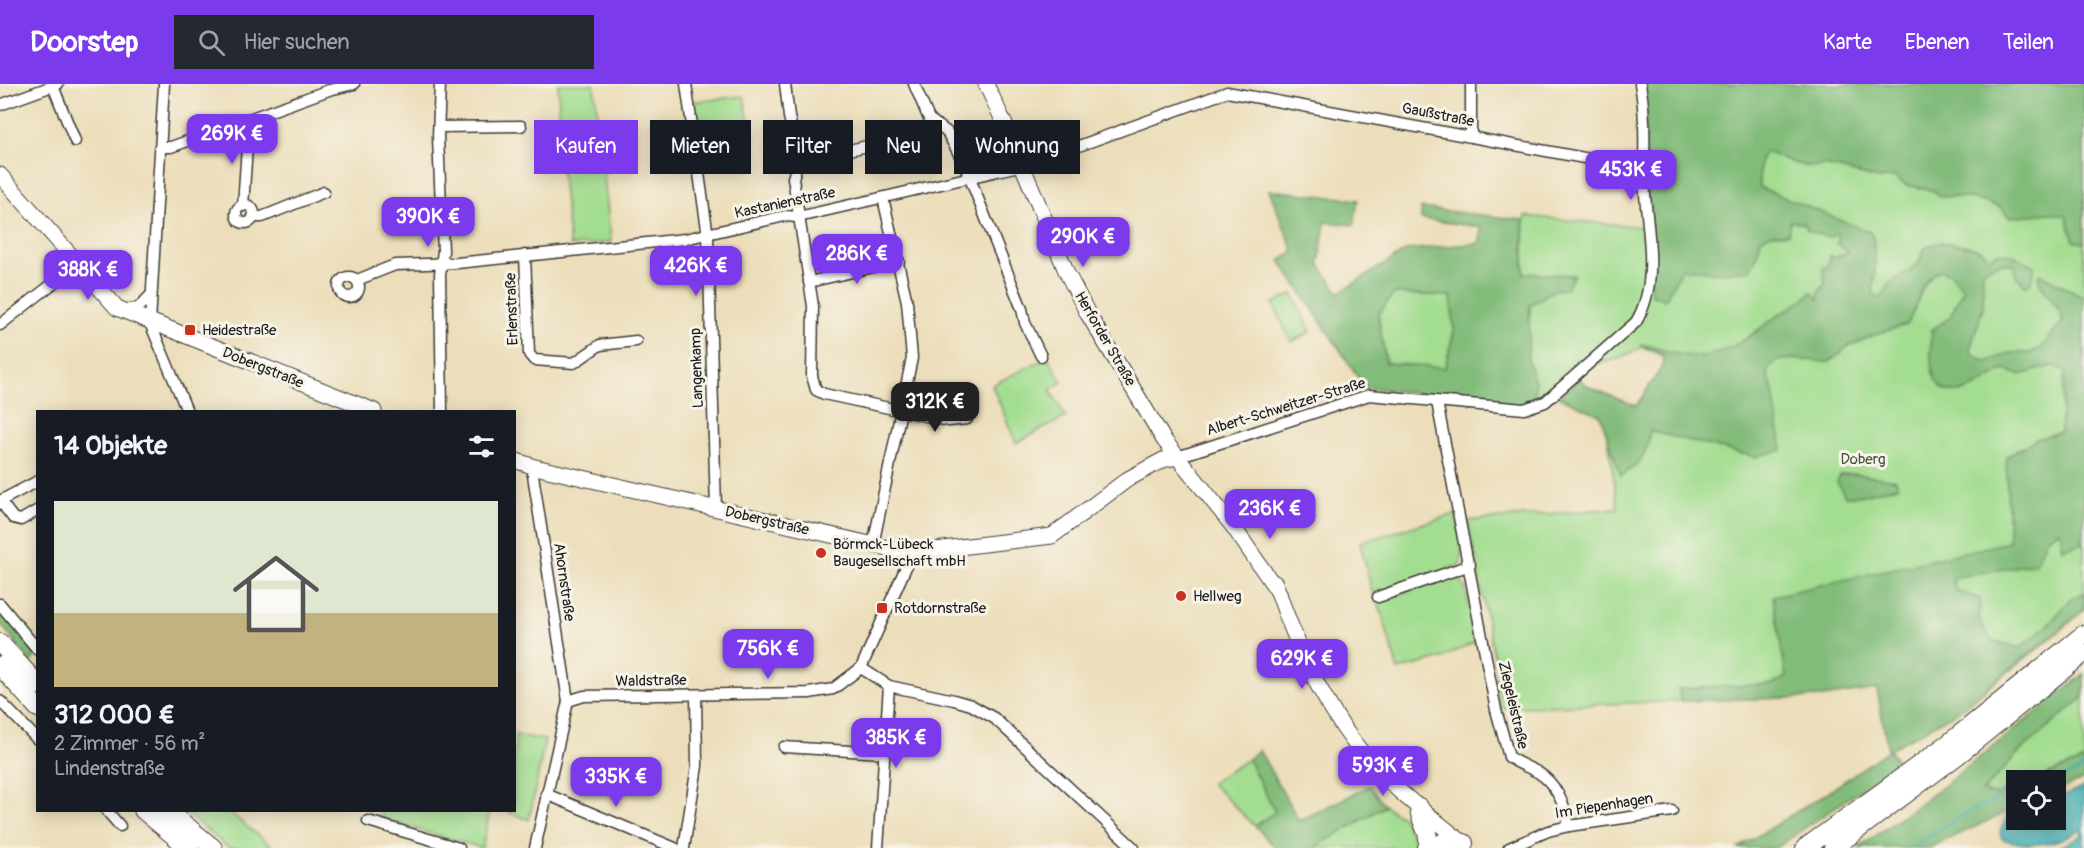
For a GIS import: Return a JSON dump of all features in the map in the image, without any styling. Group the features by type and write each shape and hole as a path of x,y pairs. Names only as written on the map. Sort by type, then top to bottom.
{"highway":[{"path":"1805,848 1940,749 2084,634"},
{"path":"0,643 36,683"},
{"path":"1833,848 1868,824 2084,653"},
{"path":"0,666 36,706"},
{"path":"1419,807 1419,819 1428,832 1427,848"},
{"path":"145,812 189,848"},
{"path":"169,812 213,848"},
{"path":"1848,848 1861,839 1868,824"},
{"path":"1432,848 1448,840 1464,846"}],"street":[{"path":"164,84 150,323 158,347 187,410"},
{"path":"160,147 171,147 329,90 354,84"},
{"path":"440,84 442,410"},
{"name":"Langenkamp","path":"686,84 708,236 716,509"},
{"path":"785,84 790,120"},
{"path":"914,84 930,120"},
{"name":"Herforder Straße","path":"986,84 1002,120"},
{"path":"1471,84 1471,137"},
{"name":"Albert-Schweitzer-Straße","path":"1177,457 1370,395 1524,409 1538,406 1636,322 1645,303 1649,265 1644,169 1645,116 1640,84"},
{"path":"0,105 56,85 75,141"},
{"name":"Gaußstraße","path":"1080,143 1227,88 1644,169"},
{"path":"245,121 249,131 243,206 236,212 238,220 246,223 253,217 262,217 324,192"},
{"path":"439,127 521,126"},
{"path":"942,130 963,161 1022,309 1025,323 1041,356"},
{"path":"794,174 798,217 809,282 814,334 812,376 816,390 824,394 902,412 958,422 967,419"},
{"name":"Kastanienstraße","path":"357,280 395,265 442,264 708,236 785,216 798,217 985,174"},
{"name":"Herforder Straße","path":"1026,174 1067,273 1088,314 1164,440 1232,525 1279,592 1319,687 1354,743 1370,762 1464,846"},
{"name":"Dobergstraße","path":"0,175 78,264 122,310 349,407 368,410"},
{"path":"873,545 912,358 912,334 899,261 883,198"},
{"name":"Erlenstraße","path":"525,255 529,354 534,360 574,363 600,345 636,341"},
{"path":"809,282 899,261"},
{"path":"0,324 78,264"},
{"path":"122,310 138,308 151,295"},
{"path":"158,347 166,338 176,333"},
{"name":"Ziegeleistraße","path":"1437,402 1496,710 1509,757 1548,780 1555,789 1569,826"},
{"name":"Dobergstraße","path":"516,461 535,467 909,552 1052,536 1128,478 1163,460 1177,457"},
{"name":"Ahornstraße","path":"535,467 533,475 568,701"},
{"path":"36,482 0,501 13,518 21,520 36,511"},
{"name":"Waldstraße","path":"568,701 585,696 822,692 843,684 861,668 906,567 909,552"},
{"path":"1378,597 1470,565"},
{"path":"0,604 36,648"},
{"path":"861,668 889,687 971,705 994,718 1134,848"},
{"path":"879,848 883,753 889,687"},
{"path":"684,848 697,766 696,695"},
{"path":"0,701 36,738"},
{"path":"535,848 568,701"},
{"path":"784,747 883,753"},
{"path":"546,794 675,848"},
{"name":"Im Piepenhagen","path":"1509,848 1548,831 1569,826 1672,811"},
{"path":"108,812 120,826"},
{"path":"368,821 459,848"}],"green space":[{"path":"558,84 594,84 598,120 559,120"},
{"path":"1643,84 2084,84 2084,243 2074,241 2066,216 2049,213 2009,217 2000,207 1971,198 1939,196 1935,191 1906,185 1894,177 1879,179 1824,165 1800,165 1764,152 1760,161 1759,187 1870,232 1873,237 1874,295 1881,298 1888,285 1919,263 1925,247 1941,242 1982,250 1989,258 1995,254 2006,253 2035,267 2030,284 2025,285 2016,276 2014,265 1997,264 1983,272 1983,308 1970,349 1974,355 1986,362 2010,353 2030,353 2041,348 2063,321 2057,307 2043,289 2038,277 2040,274 2084,297 2084,535 2082,544 2063,549 2060,530 2047,538 2036,563 1953,578 1955,590 1980,599 1979,619 1991,640 2020,648 2049,624 2072,598 2084,593 2084,610 1958,711 1889,750 1899,763 1776,848 1738,848 1827,793 1888,750 1877,689 1823,697 1681,701 1678,689 1773,684 1786,677 1773,596 2009,542 2006,457 2037,439 2060,432 2065,370 2052,366 2020,375 2005,370 1971,389 1957,392 1946,390 1934,376 1931,365 1932,330 1950,317 1963,289 1952,275 1940,270 1928,280 1906,325 1879,333 1847,347 1830,362 1794,359 1776,362 1770,367 1767,375 1772,386 1782,450 1755,457 1650,431 1642,458 1621,476 1600,415 1559,397 1579,378 1587,386 1636,406 1663,366 1663,355 1640,344 1690,356 1702,356 1724,350 1745,339 1803,300 1811,292 1819,299 1819,293 1825,283 1823,268 1828,266 1830,255 1834,258 1847,252 1837,243 1839,236 1837,234 1829,238 1807,230 1804,224 1791,221 1788,234 1771,234 1761,239 1755,261 1749,270 1715,273 1693,268 1689,271 1682,268 1665,300 1651,294"},
{"name":"Doberg","path":"2084,84 2084,609 2063,629 1958,711 1888,750 1883,680 1679,693 1681,701 1500,708 1495,678 1498,678 1468,521 1618,508 1605,417 1636,407 1663,366 1663,356 1643,347 1616,359 1591,366 1583,359 1540,400 1521,403 1525,216 1652,228 1652,168"},
{"path":"744,96 748,120 694,120 692,102"},
{"path":"562,174 604,174 611,242 570,246"},
{"path":"1269,190 1358,200 1354,225 1325,222 1319,264 1339,293 1407,250 1480,243 1481,227 1421,219 1421,208 1523,220 1524,273 1574,275 1566,289 1554,290 1530,305 1528,359 1535,382 1535,401 1524,406 1365,387 1280,261 1294,252","holes":["1393,294 1451,296 1454,331 1445,368 1386,363 1378,315"]},
{"path":"1293,294 1311,332 1291,342 1273,303"},
{"path":"1393,294 1451,296 1454,331 1445,368 1386,363 1378,315"},
{"path":"1048,357 1062,382 1050,390 1066,417 1016,443 992,385"},
{"path":"1855,474 1896,480 1898,486 1859,496 1845,496 1837,482 1840,475"},
{"path":"1456,514 1462,550 1460,565 1373,596 1360,542"},
{"path":"1448,578 1459,579 1465,587 1477,641 1442,658 1398,670 1378,600"},
{"path":"0,610 36,653 31,662 0,623"},
{"path":"2084,674 2084,697 2019,752 1982,792 1997,795 2006,791 2006,813 1929,848 1859,848 1946,784"},
{"path":"2084,697 2084,760 2060,770 2006,770 2006,791 1997,795 1981,793 2019,752"},
{"path":"516,735 545,740 529,820 507,812 516,812"},
{"path":"1259,750 1299,821 1369,786 1385,806 1314,848 1276,848 1255,826 1275,812 1248,759"},
{"path":"1248,759 1275,812 1255,826 1211,783"},
{"path":"2084,760 2084,779 2066,787 2066,770 2060,770"},
{"path":"1385,806 1403,818 1417,845 1414,848 1314,848"},
{"path":"184,812 229,812 274,848 229,848"},
{"path":"379,812 490,812 482,848 385,820"}],"water":[{"path":"2084,787 2084,848 2059,848 2082,835 2080,830 2061,839 2042,844 2023,844 2002,839 2000,832 2006,818 2006,830 2066,830 2066,795"}],"waterway":[{"path":"2066,776 2078,772 2084,766"},
{"path":"1913,848 1962,816 2006,796"}],"place":[{"name":"Heidestraße","path":"190,330"},
{"name":"Börmck-Lübeck Baugesellschaft mbH","path":"821,553"},
{"name":"Hellweg","path":"1181,596"},
{"name":"Rotdornstraße","path":"882,608"}]}
